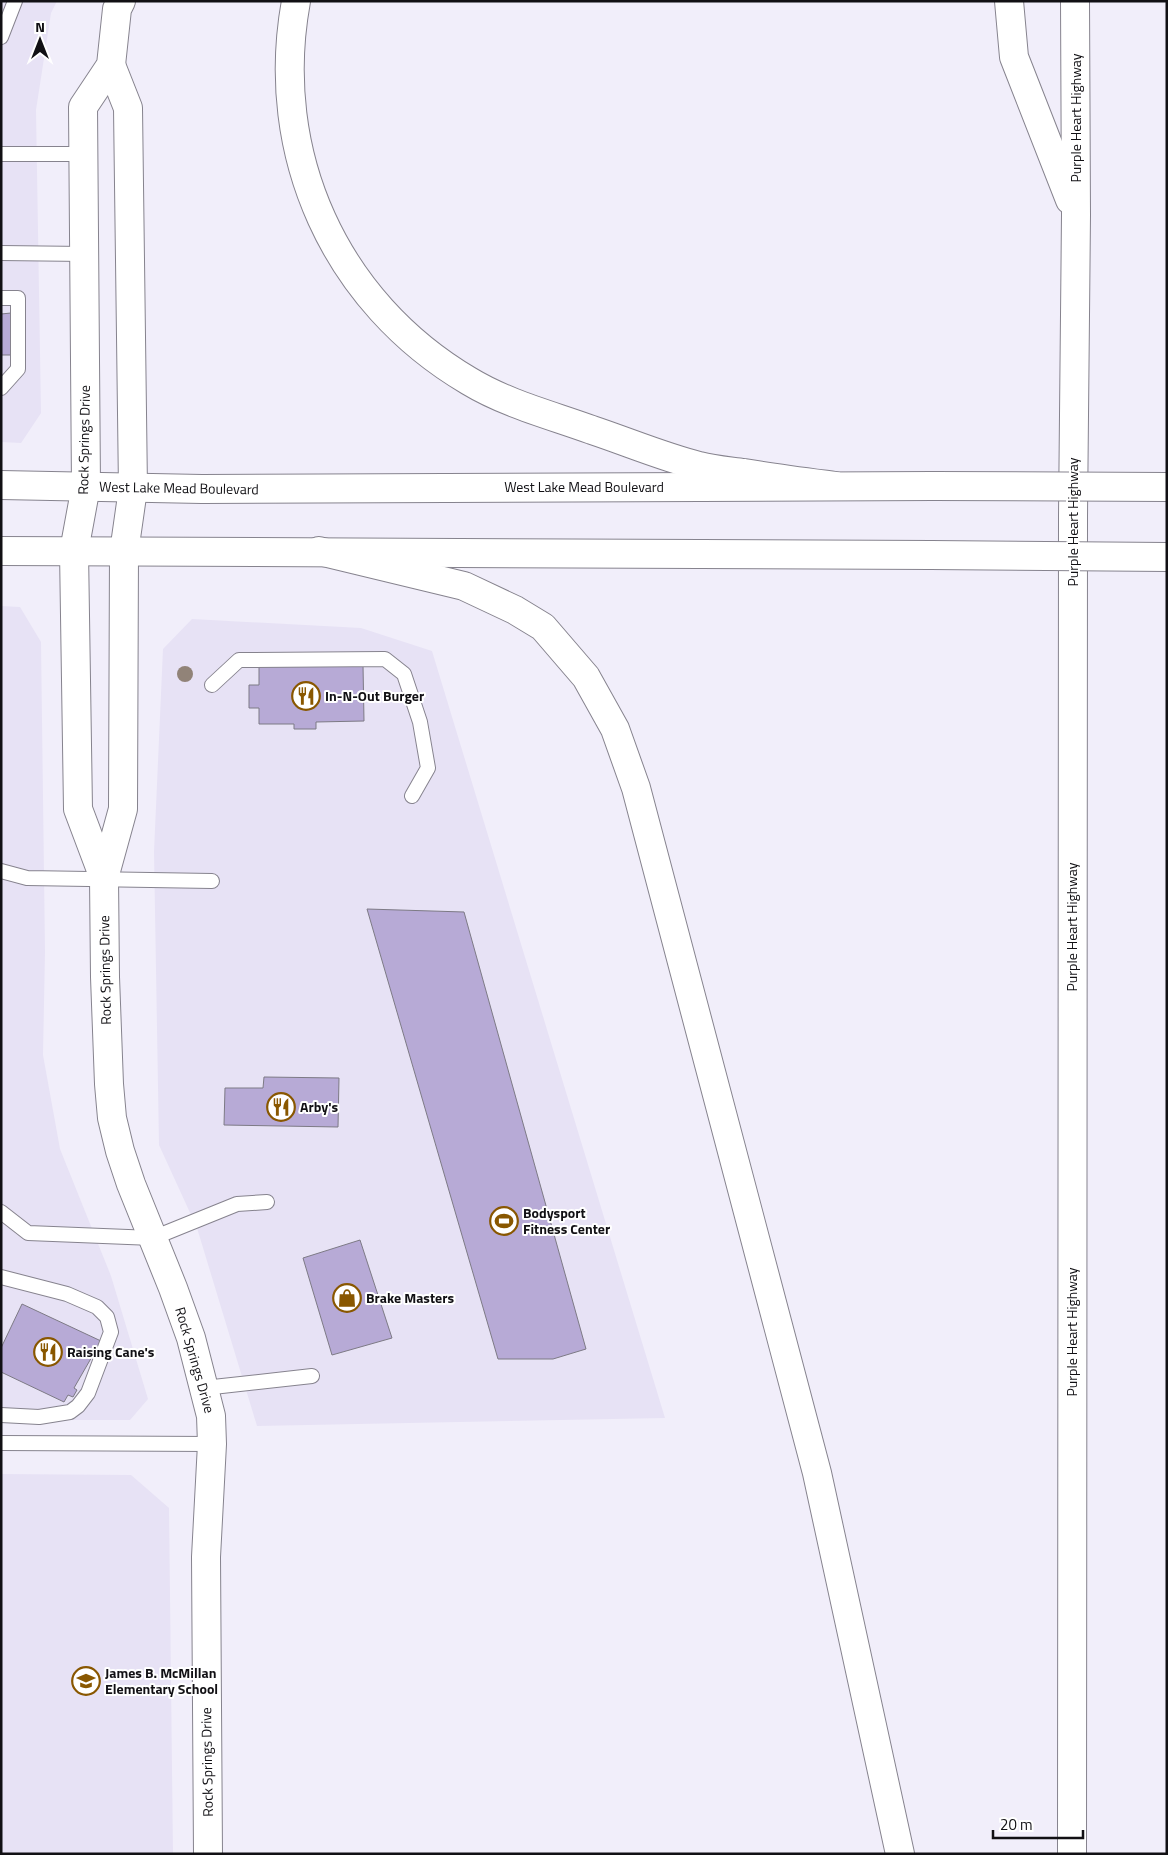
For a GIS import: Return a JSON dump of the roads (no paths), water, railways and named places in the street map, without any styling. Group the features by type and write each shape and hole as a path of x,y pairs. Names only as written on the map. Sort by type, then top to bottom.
{"main road":[{"name":"Rock Springs Drive","path":"104,878 78,809 74,551 86,486 83,107 111,65 118,9 121,1"},
{"path":"296,1 289,59 290,94 301,164 312,197 326,230 343,261 386,316 412,341 440,363 470,382 501,398 691,464 700,467 835,486"},
{"path":"1008,1 1014,57 1076,215"},
{"name":"Purple Heart Highway","path":"1072,1854 1075,1"},
{"name":"Rock Springs Drive","path":"111,65 128,108 133,489 124,552 124,809 104,878 107,1051 112,1118 120,1151 191,1338 211,1416 212,1444 206,1557 208,1854"},
{"name":"West Lake Mead Boulevard","path":"1,485 86,486 133,489 835,486 1167,487"},
{"path":"1,551 319,551 1167,557"},
{"path":"319,551 464,586 515,610 543,627 586,677 615,730 636,788 817,1473 900,1854"}],"lane":[{"path":"1,37 15,1"},
{"path":"1,154 84,154"},
{"path":"1,253 85,254"},
{"path":"1,298 18,298 18,368 1,388"},
{"path":"212,685 239,660 385,659 404,674 420,722 428,768 412,796"},
{"path":"1,872 27,878 212,881"},
{"path":"1,1212 28,1233 153,1238 237,1204 267,1202"},
{"path":"1,1277 67,1294 97,1307 107,1317 111,1332 88,1393 78,1406 70,1412 39,1418 1,1415"},
{"path":"204,1388 312,1376"},
{"path":"1,1444 212,1444"}],"place":[{"name":"In-N-Out Burger","path":"306,696"},
{"name":"Arby's","path":"281,1107"},
{"name":"Bodysport Fitness Center","path":"504,1221"},
{"name":"Brake Masters","path":"347,1298"},
{"name":"Raising Cane's","path":"48,1352"},
{"name":"James B. McMillan Elementary School","path":"86,1681"}]}
